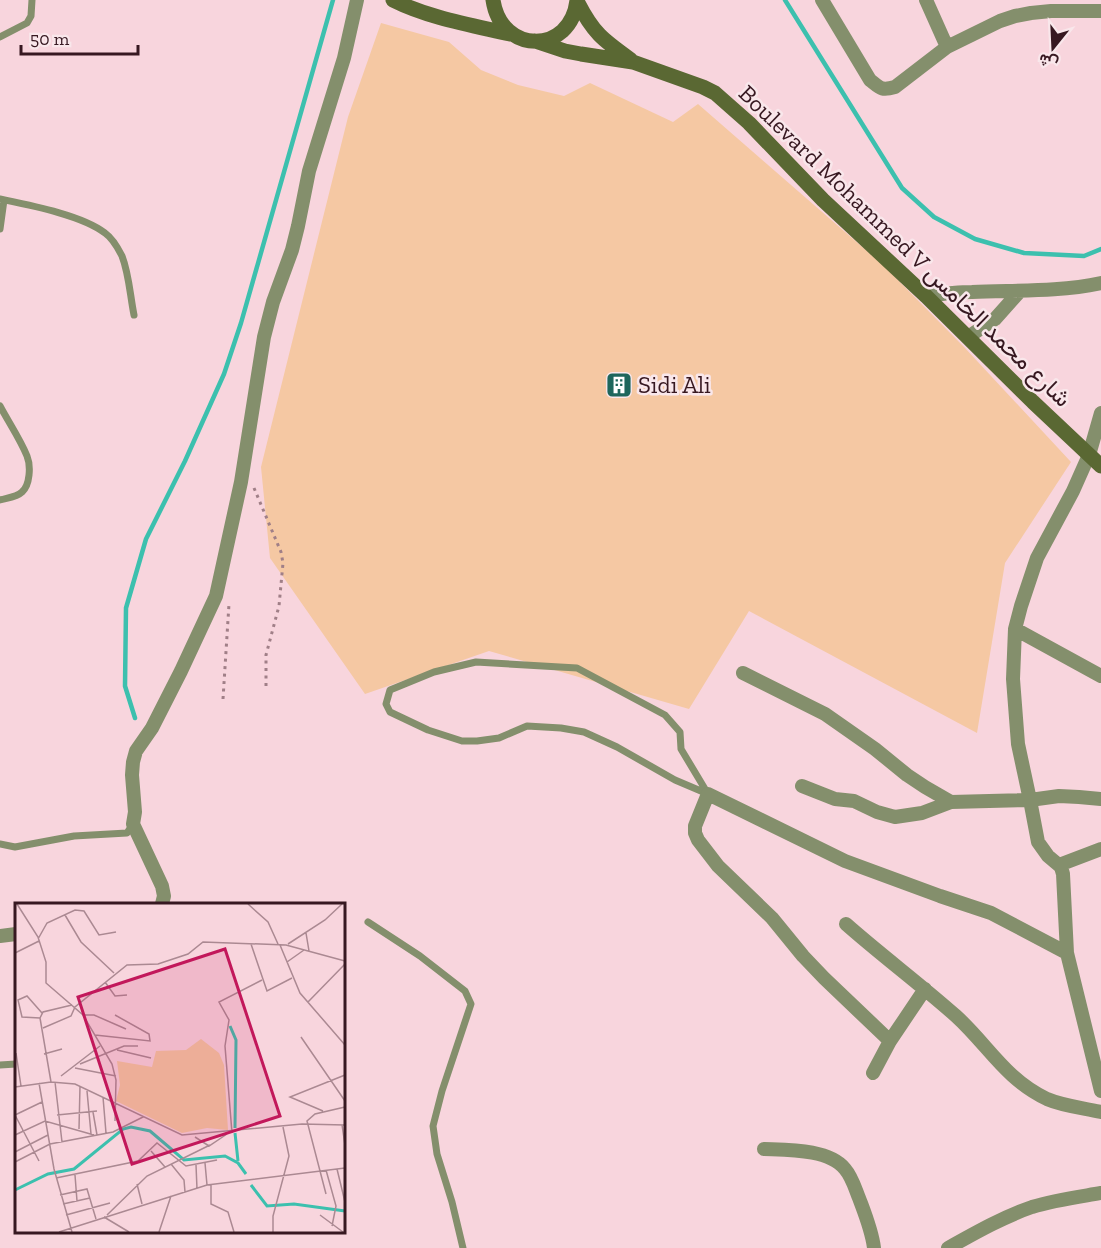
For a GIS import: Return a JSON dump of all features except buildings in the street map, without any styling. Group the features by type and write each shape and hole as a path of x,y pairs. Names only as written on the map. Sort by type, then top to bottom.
{"main road":[{"path":"393,0 433,15 510,33"},
{"path":"493,0 495,13 510,33"},
{"path":"535,41 545,40 564,30 571,21 577,1"},
{"name":"Boulevard Mohammed V شارع محمد الخامس","path":"577,1 598,36 633,62"},
{"name":"Boulevard Mohammed V شارع محمد الخامس","path":"510,33 522,39 573,53 633,62 715,93 749,123 823,200 926,296 1101,466"}],"street":[{"path":"162,903 164,896 162,886 133,824 135,812 132,775 136,751 157,718 216,597 243,465 264,337 273,302 292,250 309,171 345,58 357,0"},
{"path":"822,0 870,80 883,90 895,87 947,47 1000,21 1015,16 1051,11 1101,11"},
{"path":"926,0 947,47"},
{"path":"926,296 1070,288 1101,283"},
{"path":"968,337 995,319 1020,291"},
{"path":"1101,412 1089,454 1073,491 1037,558 1021,606 1015,628 1013,679 1018,744 1038,842 1048,856 1059,865 1063,874 1067,953 1101,1091"},
{"path":"1015,628 1101,676"},
{"path":"743,673 825,714 875,748 907,775 951,802"},
{"path":"802,786 835,799 854,801 877,812 895,817 922,813 951,802 1030,800 1059,796 1101,799"},
{"path":"890,1041 824,978 772,918 718,866 698,840 695,826 708,794 845,861 992,913 1067,953"},
{"path":"1059,865 1101,849"},
{"path":"846,924 957,1017 1014,1078 1049,1100 1101,1112"},
{"path":"0,936 15,933"},
{"path":"873,1073 890,1041 924,989"},
{"path":"764,1149 806,1151 840,1163 846,1169 856,1190 874,1248"},
{"path":"948,1248 977,1232 1032,1208 1101,1193"}],"lane":[{"path":"0,37 29,21 32,0"},
{"path":"0,230 2,199 76,219 107,234 123,258 134,315"},
{"path":"0,406 28,458 29,469 24,490 20,494 0,500"},
{"path":"476,662 577,668 665,715 680,732 681,749 708,794 675,780 618,747 584,732 527,726 499,738 462,741 428,730 390,712 386,704 390,690 434,672 476,662"},
{"path":"0,844 15,847 74,836 127,833 133,824"},
{"path":"368,922 420,956 465,991 471,1004 442,1091 433,1126 437,1154 463,1248"},
{"path":"0,1065 15,1064"}],"path":[{"path":"243,465 281,552 283,563 279,606 266,655 266,688"},
{"path":"223,699 230,600"}],"shaded area":[{"path":"381,23 449,42 481,70 518,85 564,96 590,83 673,122 698,104 883,265 965,348 1071,462 1005,563 977,733 749,611 689,709 489,651 365,694 270,558 261,467 348,117"}],"waterway":[{"path":"135,718 125,686 126,608 146,539 185,461 224,374 241,323 333,0"},
{"path":"785,0 902,188 934,217 975,239 1024,253 1084,256 1101,249"}],"place":[{"name":"Sidi Ali","path":"619,385"}]}
